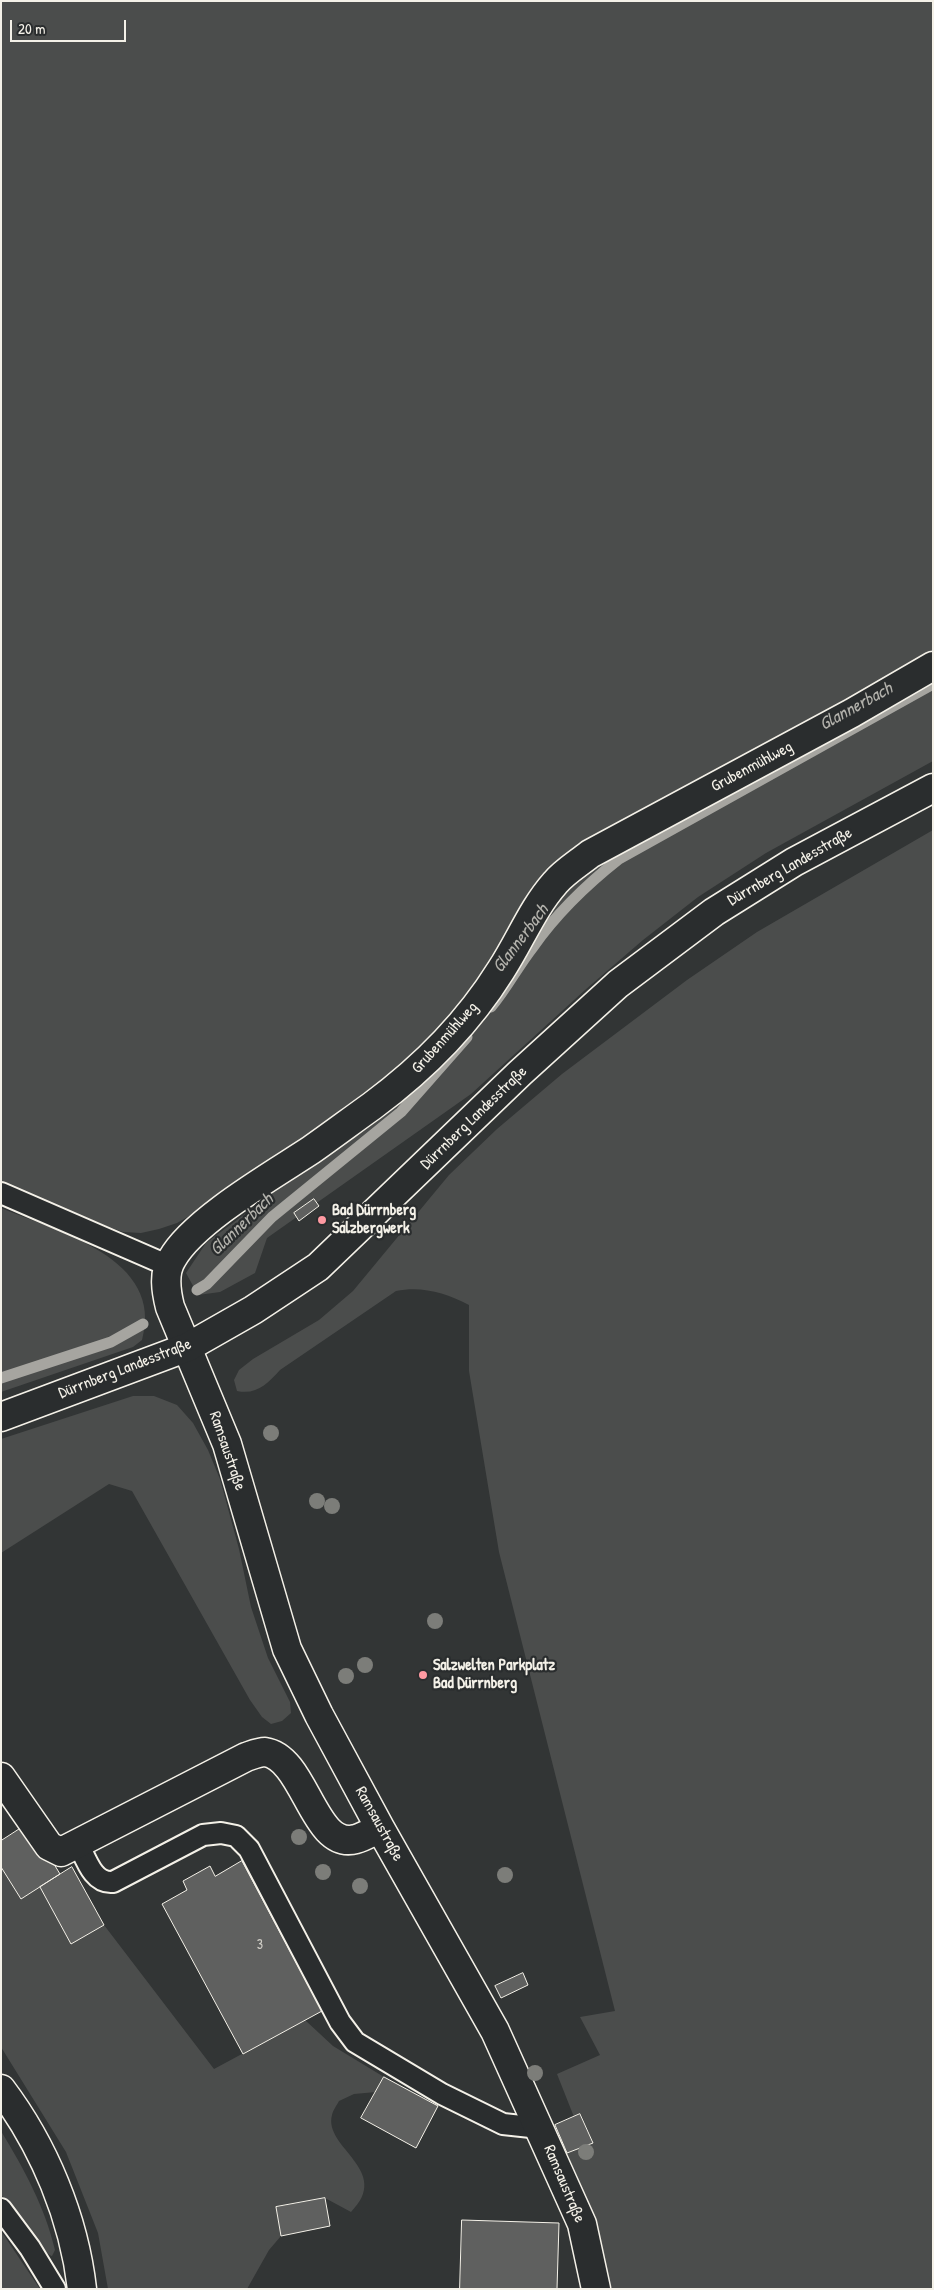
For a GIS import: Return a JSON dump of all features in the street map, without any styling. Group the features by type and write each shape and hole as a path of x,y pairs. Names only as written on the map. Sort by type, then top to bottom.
{"street":[{"name":"Grubenmühlweg","path":"188,1347 176,1323 166,1292 169,1266 180,1247 191,1235 244,1194 312,1149 403,1083 460,1026 501,970 530,919 556,882 590,854 852,713 933,666"},
{"name":"Dürrnberg Landesstraße","path":"1,1417 188,1347 253,1310 318,1267 520,1073 618,984 714,912 794,862 933,788"},
{"name":"Ramsaustraße","path":"188,1347 227,1444 287,1649 380,1828 494,2031 540,2128 582,2224 596,2289"},
{"path":"1,1777 21,1809 49,1846 61,1852 246,1757 262,1752 278,1756 289,1765 325,1827 341,1839 355,1840 380,1828"},
{"path":"1,2090 14,2106 52,2174 79,2259 82,2289"}],"lane":[{"path":"1,1193 169,1266"},
{"path":"78,1843 93,1872 99,1880 106,1883 113,1882 204,1835 222,1833 236,1836 249,1849 340,2022 356,2042 442,2094 503,2124 540,2128"},
{"path":"1,2209 30,2248 55,2289"}],"shaded area":[{"path":"1,1 933,1 933,655 620,823 425,1044 377,1089 224,1196 177,1223 141,1233 123,1232 109,1227 1,1182"},
{"path":"933,685 933,761 766,853 698,897 643,940 585,990 471,1094 267,1238 255,1273 220,1292 198,1295 186,1273 206,1243 418,1085 540,921 573,883 622,851"},
{"path":"933,830 933,2289 608,2289 599,2236 567,2153 593,2142 581,2114 574,2117 557,2074 600,2055 580,2017 615,2011 499,1552 469,1371 469,1305 451,1297 425,1290 396,1291 280,1370 271,1380 256,1390 237,1391 234,1380 239,1370 253,1359 319,1320 353,1291 449,1175 497,1129 562,1074 687,980 757,932"},
{"path":"1,1208 77,1239 102,1252 123,1269 138,1288 145,1312 142,1340 133,1347 1,1392"},
{"path":"133,1396 154,1396 177,1405 193,1423 208,1450 220,1479 239,1549 251,1607 268,1658 290,1702 291,1713 282,1721 271,1724 262,1717 250,1700 132,1491 109,1484 1,1553 1,1439"},
{"path":"1,1867 21,1899 40,1887 71,1943 104,1925 214,2069 305,2020 333,2046 384,2077 376,2092 354,2094 339,2101 332,2115 332,2127 337,2138 354,2160 361,2172 364,2184 362,2197 351,2212 325,2198 276,2207 281,2236 269,2250 247,2289 108,2289 98,2233 66,2152 1,2047"},
{"path":"1,2131 26,2174 40,2203 55,2250 52,2256 41,2247 24,2227 3,2198 1,2193"},
{"path":"1,2231 40,2289 1,2289"}],"building":[{"path":"314,1199 319,1206 299,1221 294,1213"},
{"path":"29,1823 60,1874 21,1899 1,1867 1,1841"},
{"path":"242,1861 322,2011 243,2054 162,1904 187,1890 183,1881 210,1866 215,1876"},
{"path":"72,1867 104,1925 71,1944 40,1887"},
{"path":"523,1973 528,1985 501,1998 495,1986"},
{"path":"384,2077 438,2106 416,2148 361,2118"},
{"path":"580,2114 593,2143 567,2153 555,2125"},
{"path":"325,2198 330,2226 281,2236 276,2207"},
{"path":"462,2220 559,2223 557,2289 460,2289"}],"waterway":[{"name":"Glannerbach","path":"491,1007 542,935 562,911 619,859 933,684"},
{"name":"Glannerbach","path":"197,1290 207,1284 272,1217 401,1112 467,1037"},
{"name":"Glannerbach","path":"1,1378 111,1342 143,1324"}],"place":[{"name":"Bad Dürrnberg Salzbergwerk","path":"322,1220"},
{"name":"Salzwelten Parkplatz Bad Dürrnberg","path":"423,1675"}]}
